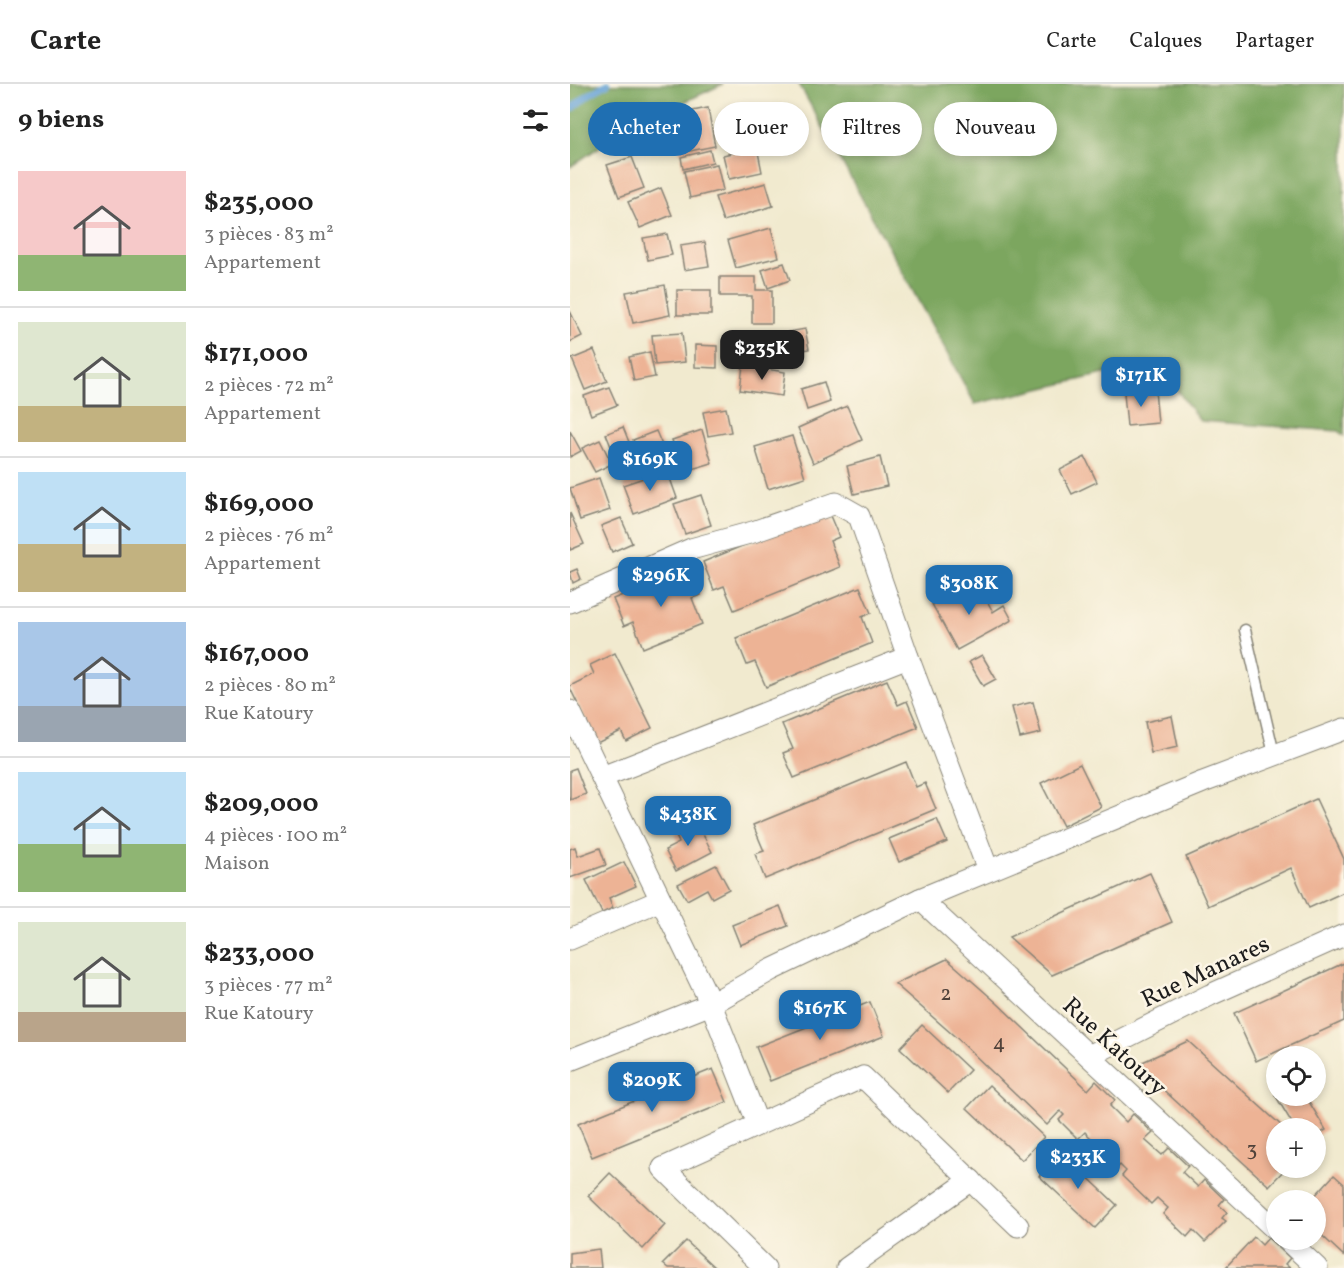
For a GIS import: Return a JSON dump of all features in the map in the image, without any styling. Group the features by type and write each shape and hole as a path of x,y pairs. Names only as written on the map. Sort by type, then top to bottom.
{"street":[{"path":"570,602 691,549 753,532 836,503 859,516 908,657 988,870"},
{"path":"602,777 908,657"},
{"path":"570,711 711,1004 759,1124"},
{"path":"570,1060 711,1004 771,970 920,899 1274,754 1344,729"},
{"name":"Rue Katoury","path":"920,899 1266,1221"},
{"path":"570,939 661,900"},
{"name":"Rue Manares","path":"1089,1056 1210,995 1344,935"},
{"path":"765,1268 663,1168 863,1077 1018,1226"},
{"path":"847,1268 971,1180"},
{"path":"1298,1250 1317,1268"}],"lane":[{"path":"1245,630 1274,754"}],"green space":[{"path":"570,84 723,84 684,102 588,102 588,155 570,167"},
{"path":"799,84 1344,84 1344,436 1338,431 1200,421 1168,378 1104,374 975,404 839,156 922,156 922,102 821,102 821,124"}],"building":[{"path":"708,108 714,146 702,149 702,109"},
{"path":"710,150 713,162 683,169 681,157 702,156 702,152"},
{"path":"723,156 759,156 762,172 729,179"},
{"path":"632,157 644,188 619,197 607,165"},
{"path":"717,164 723,190 690,198 684,171"},
{"path":"766,183 773,206 723,221 715,197"},
{"path":"661,188 672,215 640,228 628,202"},
{"path":"771,228 779,257 736,268 728,240"},
{"path":"667,234 672,255 648,260 643,238"},
{"path":"705,242 709,266 684,270 680,246"},
{"path":"784,263 790,280 768,288 762,270"},
{"path":"720,277 756,277 756,290 772,290 772,323 752,323 752,296 720,296"},
{"path":"665,285 670,315 633,323 626,292"},
{"path":"677,290 711,290 711,315 677,315"},
{"path":"570,311 582,336 570,342"},
{"path":"805,329 809,349 793,352 788,332"},
{"path":"682,333 685,362 655,365 652,335"},
{"path":"747,342 770,346 767,363 745,358"},
{"path":"695,345 717,346 717,368 695,367"},
{"path":"594,350 607,381 585,390 572,359"},
{"path":"650,352 655,377 634,381 629,357"},
{"path":"743,365 785,372 782,396 740,390"},
{"path":"824,382 830,402 807,410 801,389"},
{"path":"609,387 617,405 591,415 584,396"},
{"path":"1155,390 1158,423 1127,426 1124,393"},
{"path":"847,406 862,440 813,463 798,428"},
{"path":"726,408 731,432 708,436 703,412"},
{"path":"623,427 635,457 618,464 606,434"},
{"path":"702,430 712,463 682,472 672,440"},
{"path":"570,431 581,451 570,457"},
{"path":"656,431 665,452 642,461 633,440"},
{"path":"792,436 805,477 768,489 755,447"},
{"path":"600,440 612,464 595,472 582,448"},
{"path":"880,457 887,486 854,494 847,466"},
{"path":"1085,457 1097,482 1072,494 1060,470"},
{"path":"667,470 677,498 634,514 623,485"},
{"path":"599,478 610,510 580,520 570,488"},
{"path":"701,495 711,525 685,534 674,504"},
{"path":"828,511 839,537 830,541 840,567 734,610 724,586 714,590 703,562"},
{"path":"570,513 584,544 570,550"},
{"path":"621,518 632,543 612,552 601,526"},
{"path":"689,568 701,595 692,598 702,624 643,648 633,622 624,626 613,599"},
{"path":"577,569 581,579 573,583 570,572"},
{"path":"978,584 993,612 1004,605 1012,620 957,650 932,604 961,588 963,591"},
{"path":"860,587 871,613 862,617 872,643 766,687 755,662 747,665 736,638"},
{"path":"615,653 652,728 626,741 621,731 597,743 570,686 594,674 590,665"},
{"path":"982,655 996,679 983,686 969,662"},
{"path":"887,680 898,705 907,701 918,727 794,778 783,753 793,749 782,724"},
{"path":"1033,702 1041,733 1020,738 1012,707"},
{"path":"1172,716 1178,747 1151,753 1145,722"},
{"path":"906,762 916,787 925,783 936,809 765,879 755,854 764,851 753,825"},
{"path":"1080,764 1101,807 1063,826 1041,783"},
{"path":"576,768 586,794 570,800 570,770"},
{"path":"1316,799 1344,859 1344,892 1309,908 1291,868 1208,906 1186,857"},
{"path":"937,819 947,842 899,862 889,839"},
{"path":"697,823 712,852 676,871 665,850 679,843 675,834"},
{"path":"575,847 578,856 600,848 606,865 570,878 570,849"},
{"path":"624,862 636,886 609,898 613,908 602,913 586,880"},
{"path":"716,865 729,889 712,898 707,889 687,900 678,884"},
{"path":"1150,873 1172,922 1052,975 1009,937"},
{"path":"780,906 788,926 740,945 732,925"},
{"path":"947,959 1088,1090 1096,1081 1115,1100 1110,1106 1126,1122 1133,1114 1153,1133 1145,1140 1162,1155 1169,1148 1188,1166 1182,1172 1198,1187 1204,1180 1224,1199 1219,1205 1227,1212 1222,1218 1226,1221 1205,1242 1193,1230 1187,1237 1163,1214 1168,1208 1157,1198 1151,1204 1122,1176 1126,1171 1120,1165 1114,1171 1086,1144 1091,1138 1085,1132 1078,1139 1059,1120 1064,1115 1060,1111 1047,1125 960,1041 895,984"},
{"path":"1344,963 1344,1021 1289,1046 1266,1046 1266,1056 1256,1061 1234,1013"},
{"path":"870,1002 884,1036 770,1081 756,1047"},
{"path":"922,1025 970,1070 948,1093 900,1048"},
{"path":"1188,1041 1273,1118 1266,1118 1266,1178 1277,1178 1269,1186 1136,1065"},
{"path":"713,1069 727,1102 592,1157 578,1124"},
{"path":"989,1085 1044,1137 1022,1160 967,1108"},
{"path":"1282,1106 1312,1106 1319,1118 1289,1118"},
{"path":"1062,1153 1117,1205 1095,1228 1039,1176"},
{"path":"610,1173 665,1225 643,1249 588,1196"},
{"path":"1334,1175 1344,1184 1344,1256 1326,1239 1326,1190 1320,1190"},
{"path":"1254,1237 1262,1245 1266,1240 1266,1250 1281,1250 1290,1258 1285,1264 1290,1268 1225,1268"},
{"path":"686,1241 715,1268 668,1268 663,1264"},
{"path":"599,1249 601,1268 570,1268 570,1253"}],"waterway":[{"path":"570,110 588,95 607,84"}]}
